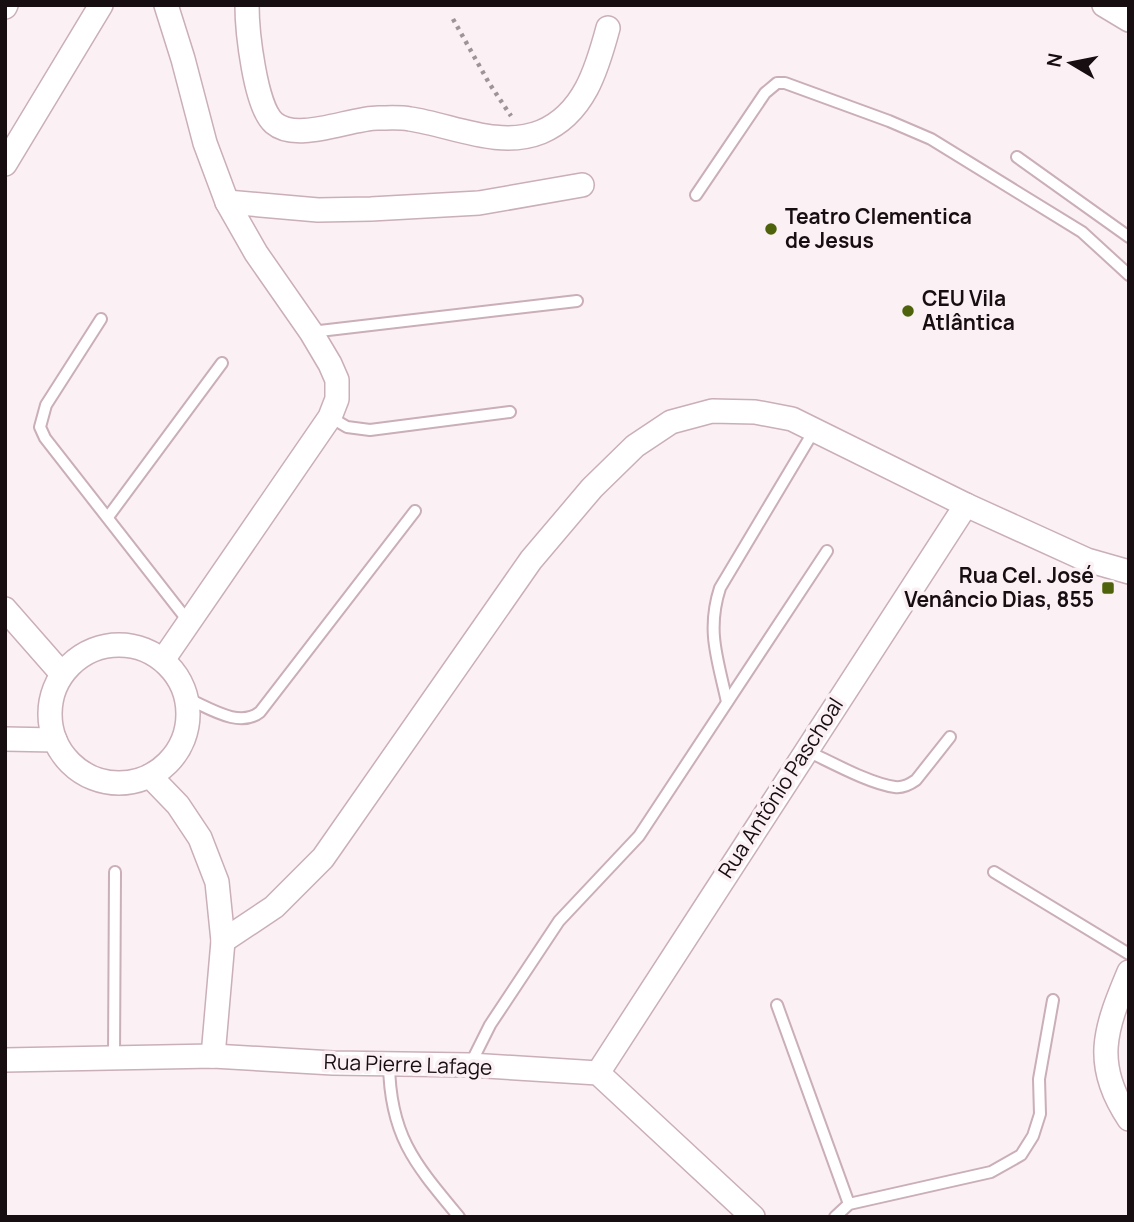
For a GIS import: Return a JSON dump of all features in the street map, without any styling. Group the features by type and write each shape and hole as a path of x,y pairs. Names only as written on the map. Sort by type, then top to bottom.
{"street":[{"path":"5,164 101,5"},
{"path":"163,660 330,416 337,399 337,380 311,332 256,253 227,202 205,143 166,5"},
{"path":"247,5 251,50 265,112 274,123 287,130 311,130 366,118 408,118 506,138 543,131 563,117 580,100 596,71 608,28"},
{"path":"1104,5 1129,20"},
{"path":"227,202 318,210 372,209 480,203 582,185"},
{"path":"223,941 274,907 323,858 531,560 592,488 635,446 671,422 712,411 775,414 815,429 966,505 1087,560 1129,572"},
{"name":"Rua Antônio Paschoal","path":"598,1073 966,505"},
{"path":"5,609 62,674"},
{"path":"121,644 143,648 163,660 178,677 186,698 188,721 182,743 169,762 150,776 129,782 106,782 84,774 67,760 55,740 50,718 52,695 62,674 78,657 98,647 121,644"},
{"path":"5,740 55,740"},
{"path":"150,776 178,805 200,838 217,882 223,941 213,1056"},
{"path":"1129,972 1112,1013 1106,1042 1105,1070 1115,1099 1129,1119"},
{"name":"Rua Pierre Lafage","path":"5,1060 213,1056 333,1063 470,1065 598,1073"},
{"path":"598,1073 754,1217"}],"lane":[{"path":"696,195 765,93 777,83 785,83 930,139 1082,232 1129,275"},
{"path":"1017,157 1129,237"},
{"path":"311,332 577,301"},
{"path":"101,319 46,405 40,427 45,438 188,621"},
{"path":"108,517 222,363"},
{"path":"330,416 347,427 370,430 510,412"},
{"path":"727,702 713,635 712,618 720,588 815,429"},
{"path":"186,698 235,718 252,718 260,712 415,511"},
{"path":"470,1065 490,1025 559,921 639,836 827,551"},
{"path":"805,750 846,770 898,787 910,785 916,780 950,737"},
{"path":"114,1058 116,872"},
{"path":"994,872 1129,954"},
{"path":"835,1217 849,1203 991,1171 1021,1155 1033,1136 1040,1114 1039,1079 1053,1000"},
{"path":"777,1006 849,1203"},
{"path":"389,1064 389,1089 397,1126 416,1164 459,1217"}],"path":[{"path":"453,19 489,83 525,136"}],"place":[{"name":"Teatro Clementica de Jesus","path":"771,229"},
{"name":"CEU Vila Atlântica","path":"908,311"},
{"name":"Rua Cel. José Venâncio Dias, 855","path":"1108,588"}]}
